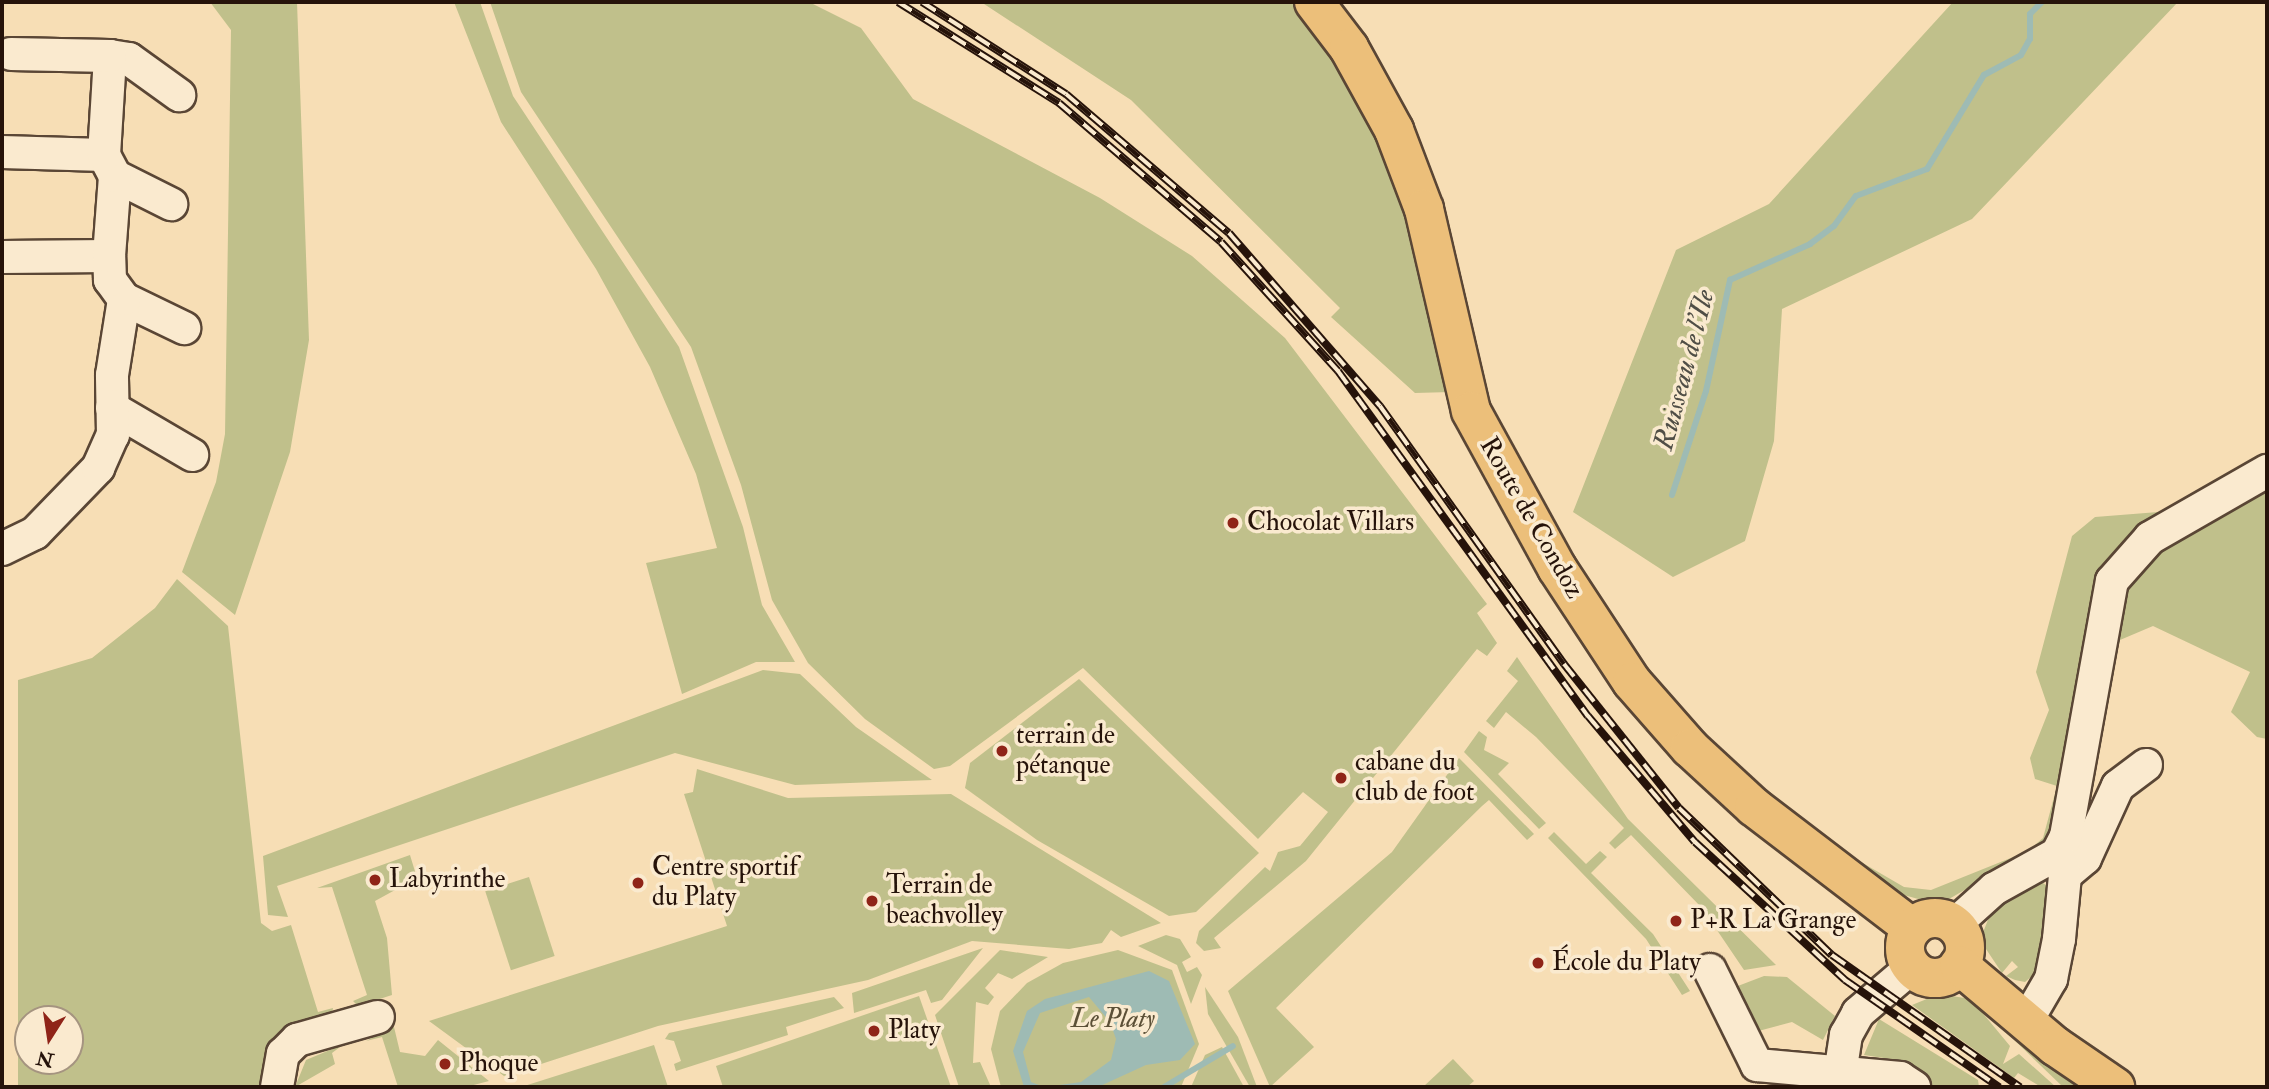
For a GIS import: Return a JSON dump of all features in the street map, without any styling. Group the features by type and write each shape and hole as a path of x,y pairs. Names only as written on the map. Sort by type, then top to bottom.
{"main road":[{"name":"Route de Condoz","path":"1314,2 1349,48 1394,130 1423,209 1471,411 1557,568 1632,682 1690,748 1754,807 1912,928"},
{"path":"1939,919 1954,925 1965,943 1959,965 1931,978 1912,967 1905,946 1912,928 1939,919"},
{"path":"1959,965 2026,1022 2115,1087"}],"street":[{"path":"11,54 110,56 130,60 179,95"},
{"path":"110,56 110,280 124,299 184,328"},
{"path":"2,152 110,166 171,204"},
{"path":"2,257 109,256"},
{"path":"2,549 35,533 83,488 113,435 112,408 124,299"},
{"path":"112,408 192,455"},
{"path":"2026,1022 2051,979 2061,865 2078,797 2112,581 2150,538 2267,471"},
{"path":"1954,925 1994,890 2085,858 2118,786 2146,765"},
{"path":"1839,1080 1846,1035 1858,1013 1912,967"},
{"path":"1710,970 1751,1061 1839,1080 1900,1078 1914,1087"},
{"path":"277,1087 283,1054 297,1040 378,1017"}],"green space":[{"path":"210,2 297,2 309,340 290,452 235,615 182,572 216,482 225,434 231,30"},
{"path":"454,2 480,2 513,96 679,347 743,527 762,605 795,662 756,662 682,694 646,563 717,548 696,474 650,367 596,269 501,122"},
{"path":"490,2 809,2 861,28 913,99 1100,198 1192,256 1285,338 1487,604 1477,613 1497,643 1487,656 1477,649 1306,861 1214,938 1221,948 1204,951 1196,943 1199,931 1265,867 1270,871 1278,852 1300,846 1328,812 1303,792 1258,839 1083,668 950,766 934,769 865,719 808,663 772,600 741,485 691,347 521,92"},
{"path":"981,2 1299,2 1341,57 1408,201 1451,392 1415,393 1331,317 1340,308 1131,100"},
{"path":"1953,2 2178,2 1972,219 1782,309 1774,441 1745,541 1673,577 1573,512 1676,250 1769,204"},
{"path":"2267,480 2267,739 2257,737 2231,712 2250,672 2153,626 2120,640 2113,671 2105,659 2117,597 2152,550"},
{"path":"2171,511 2140,531 2049,841 1949,899 1929,902 1893,892 1794,823 1904,887 1931,890 2028,851 2043,838 2057,786 2035,779 2030,758 2049,710 2036,672 2072,536 2095,517"},
{"path":"177,579 228,626 261,923 272,931 291,925 318,1012 333,1008 332,1013 264,1087 18,1087 18,1075 84,1075 84,1005 18,1005 18,680 92,658 155,608"},
{"path":"1517,657 1628,819 1776,965 1744,970 1702,908 1631,835 1615,849 1609,843 1624,828 1536,737 1506,712 1494,728 1486,721 1518,681 1507,671"},
{"path":"763,670 800,674 856,727 932,780 795,785 675,753 277,886 288,917 268,915 263,856"},
{"path":"1079,679 1259,853 1196,912 1169,916 1037,840 965,788 970,763"},
{"path":"1479,731 1487,737 1484,750 1509,763 1498,774 1546,823 1539,829 1464,752"},
{"path":"1459,758 1534,834 1527,840 1489,800 1482,806 1276,1008 1314,1047 1270,1087 1228,991 1392,852"},
{"path":"697,769 788,798 951,794 1161,923 1121,937 1111,930 1102,943 1069,949 972,941 868,980 658,1026 504,1076 429,1021 727,926 684,794 693,792"},
{"path":"1554,832 1586,864 1600,851 1607,857 1591,873 1653,934 1690,991 1682,995 1646,939 1548,838"},
{"path":"410,855 417,878 375,901 387,938 392,995 358,1006 353,1001 367,995 332,887 317,888"},
{"path":"529,877 555,956 511,970 485,891"},
{"path":"2039,880 2054,891 2039,970 2025,982 2006,976 2018,967 2012,961 2002,973 1980,940 1993,907"},
{"path":"1166,935 1180,939 1191,957 1182,962 1187,972 1197,967 1202,975 1191,1004 1177,965 1138,946"},
{"path":"983,948 942,1000 931,1003 926,990 854,1013 852,993"},
{"path":"1000,950 1048,957 1012,979 998,973 985,988 994,997 988,1005 976,1002 973,1063 980,1062 991,1087 959,1087 935,1015"},
{"name":"Le Platy","path":"1118,950 1172,970 1199,1044 1181,1087 1001,1087 991,1049 1000,1011 1027,983 1063,963"},
{"path":"1764,976 1787,977 1835,1016 1823,1040 1792,1022 1751,1033 1730,989"},
{"path":"1205,987 1238,1037 1257,1087 1250,1087 1208,1014"},
{"path":"1939,994 1971,999 2010,1046 2003,1064 2019,1054 2056,1087 2041,1087 2018,1073 2014,1078 1912,1005"},
{"name":"Platy","path":"919,996 951,1087 723,1087 716,1066"},
{"path":"834,997 844,1008 786,1027 788,1035 676,1071 674,1064 681,1061 674,1041 665,1039 669,1033"},
{"path":"1983,1010 2083,1087 2063,1087"},
{"path":"1879,1019 1978,1080 1979,1087 1935,1087 1897,1060 1864,1055"},
{"path":"394,1027 400,1052 425,1056 438,1040 489,1081 466,1087 398,1087 382,1037 366,1041"},
{"path":"344,1044 332,1053 335,1064 295,1087 306,1060"},
{"path":"654,1045 668,1087 521,1087"},
{"path":"1222,1047 1244,1087 1191,1087 1205,1055"},
{"path":"1453,1059 1474,1081 1467,1087 1423,1087"}],"water":[{"path":"1149,971 1169,981 1195,1044 1180,1060 1146,1065 1098,1087 1045,1087 1081,1082 1111,1060 1116,1039 1110,1022 1089,997 1040,1013 1023,1052 1031,1082 1044,1087 1024,1087 1013,1051 1027,1011 1045,999"}],"waterway":[{"name":"Ruisseau de l'Ile","path":"1672,495 1706,391 1730,280 1810,244 1834,226 1856,196 1927,169 1984,75 2021,55 2030,39 2030,14 2042,2"},
{"path":"1164,1087 1233,1046"}],"railway":[{"path":"898,2 1059,103 1221,242 1338,371 1588,716 1695,842 1845,980 1999,1087"},
{"path":"922,2 1066,94 1229,233 1380,406 1564,664 1679,808 1832,955 2020,1087"}],"place":[{"name":"Chocolat Villars","path":"1233,523"},
{"name":"terrain de pétanque","path":"1002,751"},
{"name":"cabane du club de foot","path":"1341,778"},
{"name":"Labyrinthe","path":"375,880"},
{"name":"Centre sportif du Platy","path":"638,883"},
{"name":"Terrain de beachvolley","path":"872,901"},
{"name":"P+R La Grange","path":"1676,921"},
{"name":"École du Platy","path":"1538,963"},
{"name":"Platy","path":"874,1031"},
{"name":"Phoque","path":"445,1064"}]}
